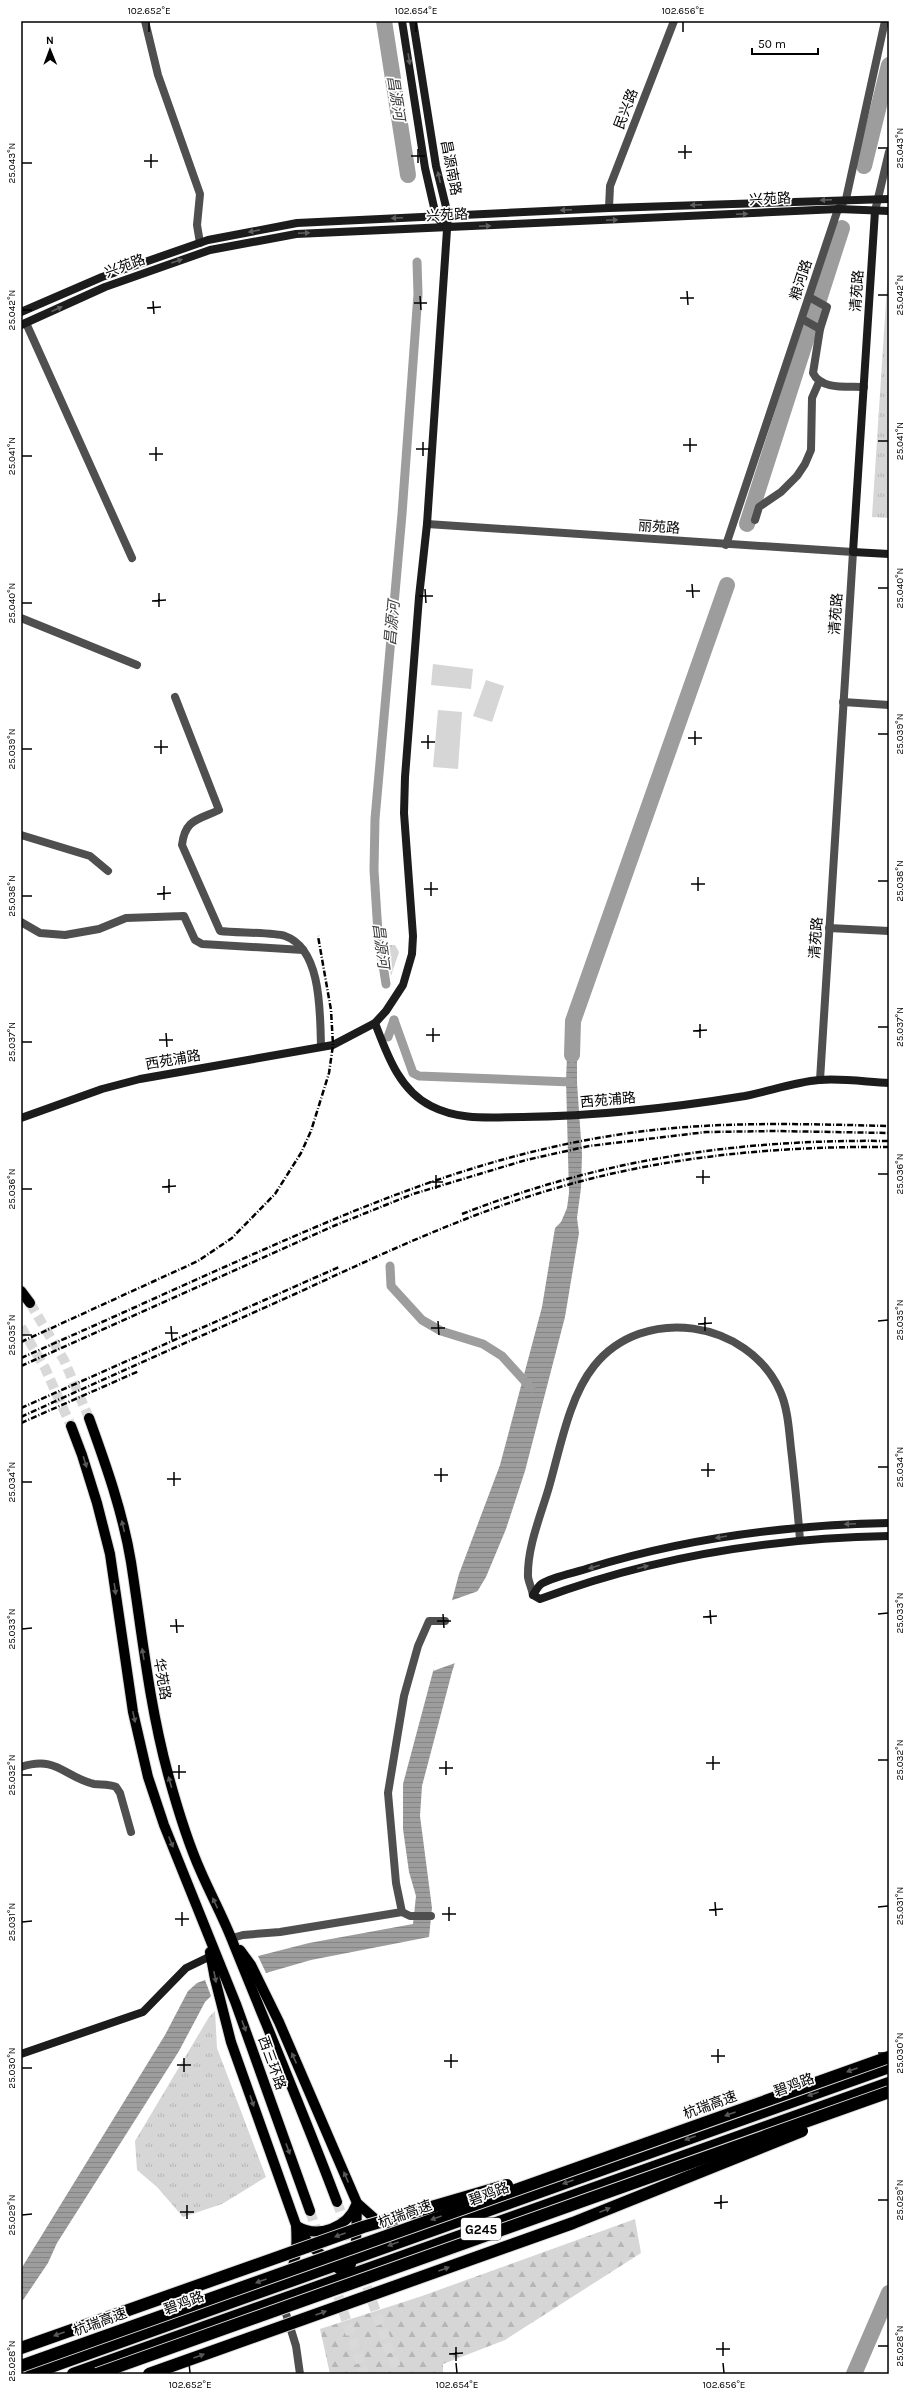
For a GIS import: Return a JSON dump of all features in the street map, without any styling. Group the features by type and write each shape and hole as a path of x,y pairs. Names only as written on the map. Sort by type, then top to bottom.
{"highway":[{"name":"杭瑞高速","path":"21,2366 889,2057"},
{"name":"碧鸡路","path":"31,2374 889,2067"},
{"name":"G245","path":"73,2374 889,2083"},
{"path":"97,2374 889,2092"},
{"path":"149,2374 574,2223 889,2096"},
{"path":"21,2348 363,2227 619,2153"}],"main road":[{"path":"21,1291 30,1303"},
{"name":"华苑路","path":"89,1418 117,1500 131,1560 141,1640 168,1773 182,1823 200,1871 232,1938"},
{"path":"71,1426 95,1496 110,1554 133,1712 148,1777 164,1825 204,1925 213,1955 215,1979 231,2042 296,2225 306,2241 334,2266 348,2276 358,2222 357,2203 279,2022 251,1965 232,1938"},
{"name":"西三环路","path":"232,1938 311,2133 337,2202"},
{"name":"西三环路","path":"213,1955 236,2004 310,2211"},
{"path":"296,2225 313,2233 339,2225 350,2217 357,2203"},
{"path":"357,2203 375,2219 390,2228 414,2237"},
{"path":"286,2282 294,2264 297,2244 296,2225"}],"street":[{"path":"146,21 158,76 200,194 197,225 200,243"},
{"name":"昌源南路","path":"402,21 425,168 436,216 446,228"},
{"name":"昌源南路","path":"413,21 436,166 448,215 446,228"},
{"name":"民兴路","path":"609,208 610,186 674,21"},
{"name":"粮河路","path":"726,545 838,209 846,199 885,21"},
{"name":"清苑路","path":"820,1080 875,210 889,152"},
{"name":"兴苑路","path":"21,312 102,277 200,243 297,223 609,208 889,198"},
{"name":"兴苑路","path":"24,324 105,287 210,250 296,234 838,209 889,211"},
{"path":"375,1023 386,1011 402,985 412,954 412,916 404,813 405,776 419,597 427,524 446,264 446,228"},
{"path":"809,297 827,307 820,329 813,373 819,382 824,384 864,387"},
{"path":"802,319 820,329"},
{"path":"24,324 132,558"},
{"path":"755,520 759,508 781,492 797,476 805,464 811,450 812,398 819,382"},
{"name":"丽苑路","path":"427,524 726,545 889,554"},
{"path":"21,618 137,665"},
{"path":"175,698 219,810 188,824 183,832 182,845 220,931 285,936 304,950 311,961 314,978 321,1047"},
{"path":"843,702 889,705"},
{"path":"21,835 90,856 108,871"},
{"path":"21,922 40,933 65,935 99,929 126,918 184,916 195,940 202,944 304,950"},
{"path":"829,928 889,931"},
{"name":"西苑浦路","path":"21,1118 102,1089 140,1080 333,1045 375,1023 386,1052 400,1078 412,1092 429,1106 449,1114 469,1118 589,1116 626,1113 745,1096 820,1080 889,1083"},
{"path":"800,1540 787,1414 780,1390 768,1371 753,1355 717,1333 693,1327 655,1329 633,1336 605,1354 594,1366 580,1386 566,1426 532,1547 528,1578 533,1595 540,1599 596,1580 684,1558 800,1540 889,1536"},
{"path":"533,1595 541,1584 625,1558 712,1538 799,1527 889,1523"},
{"path":"402,1912 396,1882 388,1793 404,1696 418,1646 429,1621 445,1621"},
{"path":"21,1767 42,1762 94,1784 116,1787 120,1793 131,1832"},
{"path":"232,1938 243,1935 280,1932 402,1912 410,1916 431,1916"},
{"path":"21,2054 143,2012 186,1968 213,1955"},
{"path":"282,2300 296,2346 300,2374"}],"green space":[{"path":"889,255 889,518 872,517"},
{"path":"433,664 473,669 471,689 431,685"},
{"path":"486,680 504,686 492,722 473,716"},
{"path":"438,710 462,712 458,769 433,767"},
{"path":"386,945 395,945 399,952 391,976"},
{"path":"215,2011 217,2048 266,2177 222,2204 183,2217 157,2187 137,2170 135,2141 209,2017"},
{"path":"635,2219 641,2253 505,2340 443,2364 443,2374 330,2374 320,2329 422,2296"}],"shaded area":[{"path":"568,1033 577,1033 577,1083 582,1154 581,1188 577,1218 579,1233 565,1317 525,1471 506,1529 486,1577 477,1592 452,1672 422,1786 420,1816 432,1908 429,1937 311,1960 266,1973 258,1956 309,1943 413,1924 416,1896 409,1872 403,1829 403,1784 459,1574 500,1465 542,1307 555,1228 561,1222 567,1208 569,1193 566,1080"},
{"path":"205,1980 211,1996 205,2002 179,2051 57,2243 48,2263 21,2303 21,2269 165,2035 188,1991 197,1983"}],"pier":[{"path":"481,1590 458,1662 433,1671 450,1601"}],"waterway":[{"name":"昌源河","path":"384,21 408,175"},
{"path":"864,166 889,65"},
{"path":"747,524 842,228"},
{"name":"昌源河","path":"386,984 378,933 374,870 375,819 402,514 418,294 417,262"},
{"path":"572,1055 573,1021 727,585"},
{"name":"昌源河","path":"394,1020 413,1073 419,1076 571,1082"},
{"path":"388,1037 394,1020"},
{"path":"390,1266 391,1286 422,1320 441,1331 483,1344 502,1356 531,1388"},
{"path":"854,2374 889,2293"}],"tunnel":[{"path":"30,1303 64,1360 89,1418"},
{"path":"21,1327 45,1368 71,1426"},
{"path":"337,2202 398,2374"},
{"path":"310,2211 364,2374"}],"railway":[{"path":"21,1342 198,1261 232,1238 275,1194 301,1153 311,1131 329,1073 333,1045 331,1010 318,936"},
{"path":"21,1358 287,1239 384,1199 482,1166 532,1152 637,1132 700,1126 763,1124 889,1126"},
{"path":"21,1366 336,1225 413,1194 526,1160 589,1146 706,1132 775,1131 889,1133"},
{"path":"462,1214 514,1195 567,1179 619,1166 672,1156 779,1144 833,1141 889,1141"},
{"path":"21,1417 393,1249 492,1209 526,1197 600,1176 682,1160 806,1148 889,1147"},
{"path":"21,1408 339,1267"},
{"path":"21,1423 139,1371"}]}
